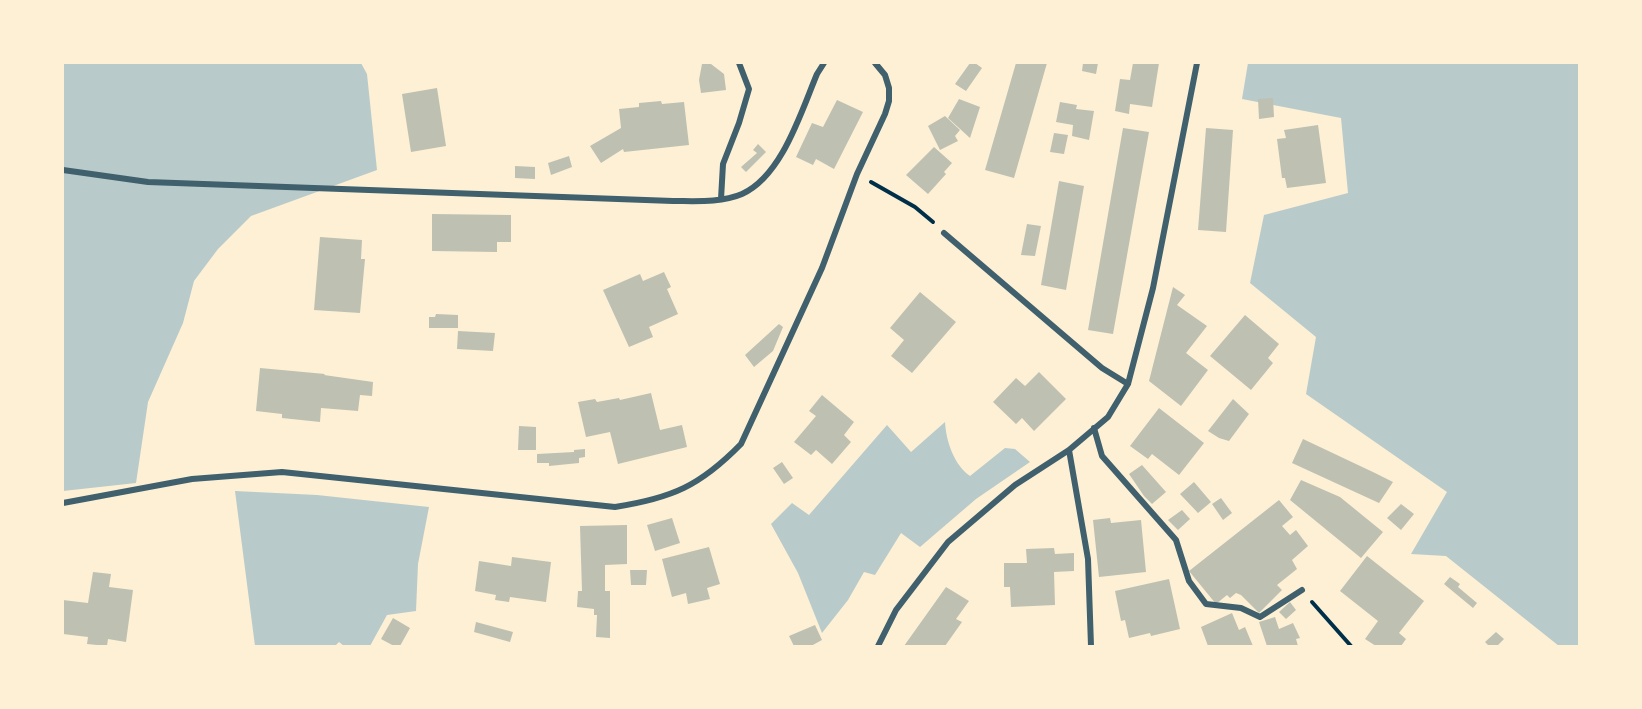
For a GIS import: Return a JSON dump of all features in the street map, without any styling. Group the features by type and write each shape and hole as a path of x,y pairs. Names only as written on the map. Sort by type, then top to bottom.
{"street":[{"path":"721,199 723,164 740,123 749,89 739,63"},
{"path":"63,170 160,183 650,200 721,199 741,194 771,170 787,144 824,63"},
{"path":"63,503 192,479 282,472 615,507 650,502 701,480 741,444 822,268 857,174 889,101 889,88 885,75 875,63"},
{"path":"878,646 896,610 948,542 1015,485 1069,450 1108,417 1128,384 1153,288 1197,63"},
{"path":"945,233 1102,368 1128,384"},
{"path":"1094,429 1102,456 1176,540 1189,581 1206,604 1241,608 1260,617 1302,590"},
{"path":"1069,450 1088,559 1092,646"}],"path":[{"path":"857,174 915,207 945,233"},
{"path":"1302,590 1351,646"}],"shaded area":[{"path":"63,63 361,63 367,74 377,170 251,216 218,249 194,281 183,323 148,402 136,483 63,491"},
{"path":"1248,63 1579,63 1579,646 1559,646 1446,556 1411,554 1447,492 1306,394 1316,337 1250,283 1264,215 1348,193 1341,118 1242,99"},
{"path":"945,422 947,437 955,459 970,476 1005,448 1015,449 1030,462 976,499 920,547 901,533 875,575 864,572 848,600 822,633 798,573 771,524 792,503 809,515 887,425 911,452"},
{"path":"235,491 317,495 429,507 418,564 416,611 387,615 370,646 344,646 339,642 335,646 255,646"}],"building":[{"path":"970,63 975,63 982,68 966,91 955,84"},
{"path":"1016,63 1047,63 1014,178 985,170"},
{"path":"1083,63 1098,63 1096,74 1082,71"},
{"path":"1133,63 1159,63 1152,107 1130,104 1129,114 1115,111 1120,79 1130,80"},
{"path":"702,64 711,64 724,74 726,90 701,93 699,80"},
{"path":"437,88 446,146 411,152 402,94"},
{"path":"1273,98 1274,117 1259,119 1258,99"},
{"path":"959,99 980,107 970,138 948,118"},
{"path":"837,100 863,112 834,169 816,159 813,165 796,157 812,123 823,127"},
{"path":"661,101 662,104 684,102 689,145 624,152 623,149 601,163 590,146 621,128 619,109 639,107 639,103"},
{"path":"1060,102 1077,105 1076,109 1094,111 1089,140 1072,136 1073,125 1056,122"},
{"path":"945,116 960,130 955,136 958,141 940,150 928,126"},
{"path":"1318,125 1326,183 1287,188 1285,178 1282,178 1277,139 1286,138 1284,130"},
{"path":"1123,128 1149,132 1113,334 1088,330"},
{"path":"1206,128 1233,130 1226,232 1198,230"},
{"path":"1054,133 1068,135 1064,154 1050,152"},
{"path":"758,144 766,152 746,172 741,167 757,153 753,150"},
{"path":"934,147 952,163 944,172 946,174 928,194 906,175"},
{"path":"569,156 572,167 551,175 548,163"},
{"path":"515,166 535,167 535,179 515,178"},
{"path":"1059,181 1084,186 1066,290 1041,285"},
{"path":"432,214 511,215 511,242 497,242 497,252 432,251"},
{"path":"1027,224 1041,226 1035,256 1021,255"},
{"path":"320,237 362,240 361,259 365,259 360,313 314,310"},
{"path":"664,272 671,287 667,289 678,314 649,327 653,337 629,347 603,290 640,274 643,281"},
{"path":"1173,287 1185,295 1177,305 1207,326 1186,353 1208,370 1181,406 1149,381"},
{"path":"920,292 956,322 912,373 891,356 904,340 890,328"},
{"path":"436,314 458,315 458,328 429,328 429,317 435,317"},
{"path":"1245,315 1279,344 1268,358 1273,363 1251,390 1210,356"},
{"path":"779,324 783,327 773,351 754,367 745,355"},
{"path":"458,331 495,333 493,351 457,349"},
{"path":"260,368 325,374 373,382 372,396 360,395 358,411 321,408 320,422 282,418 282,414 256,411"},
{"path":"1039,372 1066,399 1034,431 1022,418 1016,424 993,402 1016,378 1025,386"},
{"path":"651,393 660,430 682,425 687,447 618,464 610,432 586,437 578,402 595,399 597,402 619,398 620,400"},
{"path":"822,395 854,422 844,435 851,442 832,464 816,450 811,455 794,442 816,416 809,411"},
{"path":"1233,399 1249,414 1229,441 1208,431"},
{"path":"1159,408 1204,443 1179,475 1152,454 1148,459 1130,446"},
{"path":"519,426 536,427 536,450 518,450"},
{"path":"1303,439 1393,482 1379,503 1292,463"},
{"path":"585,449 585,457 579,458 579,463 549,466 549,463 537,463 537,454 574,452 574,450"},
{"path":"782,462 793,478 784,484 773,468"},
{"path":"1142,465 1166,492 1152,504 1129,474"},
{"path":"1301,480 1340,497 1383,532 1361,558 1290,500"},
{"path":"1194,482 1211,502 1198,513 1180,494"},
{"path":"1221,498 1232,513 1223,520 1212,504"},
{"path":"1279,500 1293,517 1282,526 1290,535 1296,530 1308,546 1292,560 1297,569 1277,585 1282,590 1259,613 1236,593 1230,598 1227,595 1216,604 1189,571"},
{"path":"1401,504 1414,514 1401,530 1387,518"},
{"path":"1182,510 1190,519 1178,530 1168,520"},
{"path":"672,518 680,543 655,551 647,525"},
{"path":"1110,518 1111,523 1141,520 1146,572 1099,577 1093,520"},
{"path":"627,525 627,564 605,565 605,591 610,591 610,638 596,637 597,615 594,615 594,609 577,607 578,591 582,591 580,526"},
{"path":"709,547 720,584 707,588 710,599 688,604 686,593 672,597 662,559"},
{"path":"1054,548 1055,554 1074,553 1074,571 1054,572 1055,605 1011,607 1010,587 1004,587 1004,563 1027,563 1026,549"},
{"path":"1367,556 1424,601 1399,633 1406,639 1401,646 1376,646 1365,639 1378,621 1340,591"},
{"path":"512,557 551,562 546,602 510,597 509,602 495,600 496,595 475,591 479,561 511,566"},
{"path":"630,570 647,570 646,585 631,585"},
{"path":"93,572 111,574 109,587 133,590 126,642 108,639 107,646 87,644 88,637 63,634 63,600 88,603"},
{"path":"1450,577 1460,584 1458,587 1477,603 1473,608 1444,584"},
{"path":"1169,579 1180,629 1151,636 1150,633 1129,638 1125,620 1121,621 1115,591"},
{"path":"946,587 969,601 956,619 962,622 945,646 904,646"},
{"path":"1290,602 1296,610 1286,619 1279,612"},
{"path":"1232,613 1239,630 1245,627 1253,646 1208,646 1201,627"},
{"path":"1275,617 1279,629 1293,623 1300,638 1296,639 1298,646 1267,646 1259,622"},
{"path":"393,618 410,628 400,646 394,646 381,639"},
{"path":"476,622 513,632 510,642 474,632"},
{"path":"815,625 822,640 811,646 794,646 789,636"},
{"path":"1496,632 1504,639 1497,646 1489,646 1485,642"}]}
